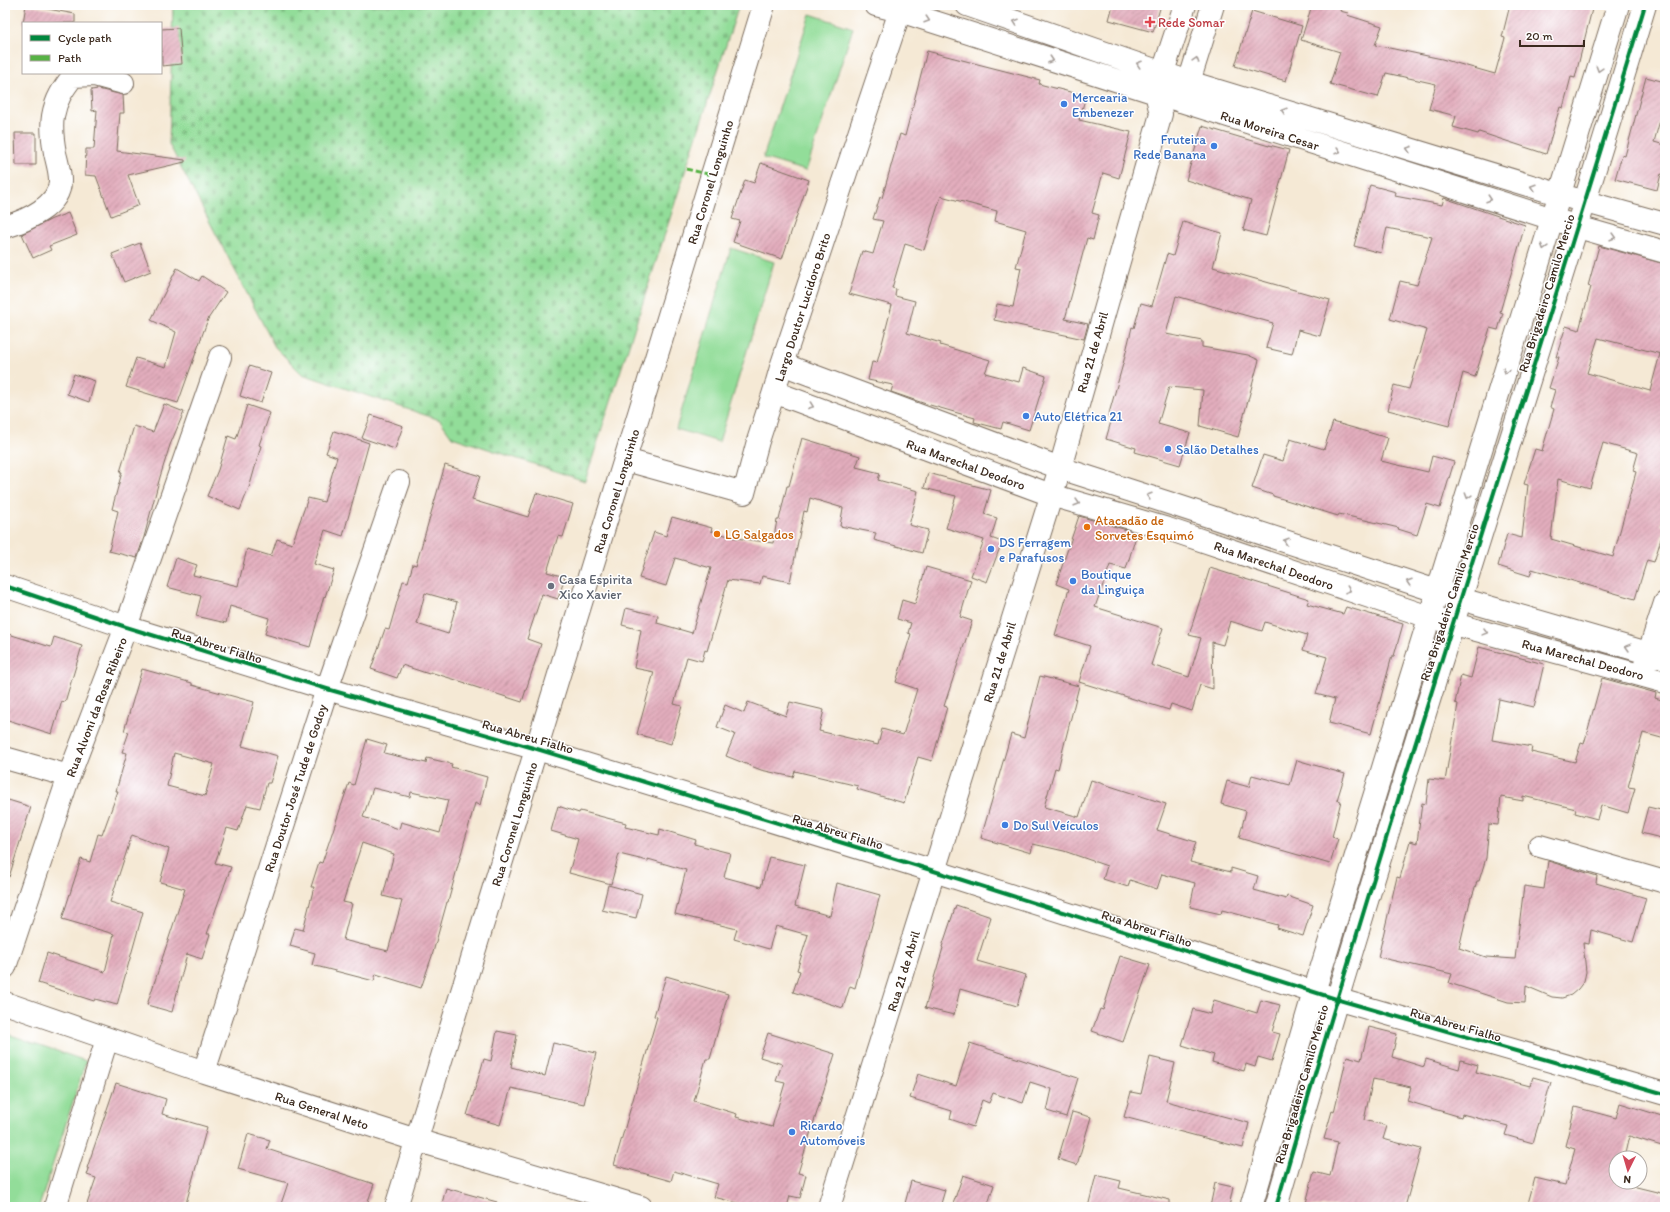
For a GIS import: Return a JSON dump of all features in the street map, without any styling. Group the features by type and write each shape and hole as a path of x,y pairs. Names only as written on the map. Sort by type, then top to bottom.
{"street":[{"name":"Rua Coronel Longuinho","path":"396,1207 626,460 764,5"},
{"name":"Rua Moreira Cesar","path":"876,5 901,8 1156,93 1185,91 1464,165 1560,195 1665,224"},
{"name":"Rua Moreira Cesar","path":"967,5 1163,72 1185,91 1456,188 1578,227 1665,252"},
{"path":"1156,93 1185,5"},
{"path":"1161,114 1185,91 1213,5"},
{"path":"1619,5 1644,7"},
{"name":"Rua Brigadeiro Camilo Mercio","path":"1254,1197 1314,992 1619,5"},
{"name":"Rua Brigadeiro Camilo Mercio","path":"1278,1201 1336,999 1452,623 1461,599 1578,227 1644,7"},
{"name":"Largo Doutor Lucidoro Brito","path":"626,460 744,493 758,441 782,364 901,8"},
{"path":"5,227 37,214 53,200 58,191 60,181 53,140 52,117 60,93 73,76 94,75 123,83"},
{"name":"Rua 21 de Abril","path":"829,1207 1060,468 1161,114 1156,93"},
{"path":"1456,188 1464,165"},
{"name":"Rua Alvoni da Rosa Ribeiro","path":"5,967 69,776 126,627 220,357"},
{"name":"Rua Marechal Deodoro","path":"782,364 1060,468 1461,599 1657,656"},
{"name":"Rua Marechal Deodoro","path":"774,392 1050,496 1168,529 1429,617 1665,682"},
{"path":"1497,402 1521,407"},
{"name":"Rua Doutor José Tude de Godoy","path":"204,1072 327,689 399,482"},
{"path":"1168,529 1176,505"},
{"path":"1324,582 1332,556"},
{"name":"Rua Abreu Fialho","path":"5,586 126,627 327,689 537,749 934,871 1336,999 1665,1094"},
{"path":"1642,675 1657,656 1665,604"},
{"path":"1546,649 1552,625"},
{"path":"5,758 69,776"},
{"path":"1365,826 1388,833"},
{"path":"1540,846 1665,882"},
{"name":"Rua General Neto","path":"5,1003 204,1072 416,1140 641,1207"},
{"path":"55,1207 107,1039"},
{"path":"1254,1197 1278,1201"}],"green space":[{"path":"173,5 739,5 585,481 452,437 440,420 302,374 275,347 169,144"},
{"path":"810,14 853,28 806,171 763,158"},
{"path":"731,248 774,262 719,442 676,429"},
{"path":"5,1033 86,1061 39,1207 5,1207"}],"building":[{"path":"26,5 75,14 75,22 23,22"},
{"path":"1113,5 1161,5 1153,32 1109,20"},
{"path":"1312,5 1342,5 1340,11 1348,13 1347,15 1382,26 1375,45 1442,59 1495,74 1505,38 1502,37 1510,5 1593,5 1575,78 1571,77 1563,108 1560,107 1546,154 1479,132 1478,134 1453,127 1456,116 1429,109 1436,84 1386,73 1378,97 1330,84 1340,52 1301,40"},
{"path":"1252,11 1302,26 1286,81 1235,66"},
{"path":"179,28 182,64 162,66 162,29"},
{"path":"927,51 1040,80 1039,84 1086,96 1079,120 1131,132 1119,178 1103,173 1092,213 1099,215 1093,240 1087,238 1065,319 1088,324 1084,339 994,320 997,304 1013,307 1021,268 1016,267 1026,230 995,221 997,211 941,196 924,250 905,244 892,288 896,289 895,296 915,301 907,333 941,343 940,345 990,360 985,373 1019,382 1023,368 1046,376 1029,430 1003,422 1001,429 974,422 975,418 891,392 893,385 868,380 872,362 877,363 892,305 849,294 862,251 873,254 883,221 873,219 880,197 882,198 900,134 905,136"},
{"path":"1646,77 1665,82 1665,102 1654,142 1665,145 1665,175 1661,174 1657,190 1615,179 1622,155 1625,156"},
{"path":"98,89 123,95 124,113 120,113 117,151 185,160 185,162 128,175 139,205 111,216 96,176 85,175 86,149 94,149 97,110 92,111 91,90"},
{"path":"1202,126 1269,146 1289,150 1266,236 1243,230 1251,200 1186,180"},
{"path":"15,133 36,133 36,165 16,165"},
{"path":"761,163 809,180 782,259 733,242 740,221 732,219 745,180 754,183"},
{"path":"1370,185 1396,192 1395,196 1442,205 1444,198 1525,225 1500,312 1503,313 1498,330 1490,328 1475,377 1463,373 1449,426 1388,410 1394,385 1409,389 1427,330 1390,319 1400,281 1417,285 1432,237 1387,228 1381,253 1354,246"},
{"path":"68,213 77,235 49,246 51,250 33,258 22,234"},
{"path":"1183,222 1222,233 1213,267 1330,300 1320,336 1298,330 1292,354 1266,348 1273,323 1176,296 1166,334 1202,341 1202,347 1248,355 1259,360 1238,437 1200,426 1203,390 1169,387 1158,424 1190,433 1180,465 1135,452 1136,448 1106,439 1112,418 1108,417 1132,327 1134,328 1141,303 1152,306 1167,254 1173,256"},
{"path":"140,243 151,271 124,282 112,254"},
{"path":"1599,246 1665,264 1665,355 1665,509 1661,525 1665,526 1654,562 1647,560 1635,599 1532,569 1530,576 1498,566 1507,534 1522,538 1528,485 1524,484 1535,449 1542,451 1554,409 1550,407 1555,390 1549,388 1559,357 1556,357 1566,326 1579,330 1591,287 1588,286","holes":["1598,338 1665,355 1660,354 1650,391 1587,373","1603,443 1638,453 1633,471 1636,472 1613,557 1551,539 1558,479 1590,488"]},
{"path":"177,268 199,281 202,276 226,292 208,319 178,403 126,387 136,358 166,367 176,332 151,320"},
{"path":"249,366 271,373 261,403 240,396"},
{"path":"74,374 95,381 89,402 67,394"},
{"path":"164,404 184,412 170,445 137,558 109,551 118,511 112,509 122,472 120,472 134,426 153,432"},
{"path":"247,405 270,413 259,445 261,446 250,485 240,510 207,496 218,470 228,436 236,439"},
{"path":"371,415 403,426 395,449 362,438"},
{"path":"1333,422 1388,438 1381,461 1428,472 1432,456 1454,462 1440,508 1427,504 1417,535 1398,529 1399,528 1339,514 1338,516 1252,488 1263,455 1283,461 1290,439 1324,449"},
{"path":"334,431 369,443 343,536 325,530 314,564 334,570 325,597 324,596 310,647 265,634 269,618 230,606 226,623 196,616 201,596 167,587 176,558 197,565 193,575 238,586 247,549 271,556 277,539 292,544 308,498 324,502 337,457 326,453"},
{"path":"802,438 860,456 856,467 880,473 878,480 918,491 909,525 928,530 922,553 874,540 876,533 840,526 843,508 810,498 807,512 804,511 790,582 762,576 760,584 728,580 707,651 705,650 702,661 687,657 674,704 682,706 671,744 637,734 654,672 634,668 641,630 622,625 626,608 658,616 657,623 692,633 711,568 675,558 666,586 639,578 654,532 666,536 672,517 712,528 711,531 736,538 773,543 777,520 779,520 787,486 789,486"},
{"path":"445,465 480,476 472,500 528,517 536,493 573,504 563,537 558,536 547,572 565,577 558,599 542,594 527,639 541,644 522,702 466,683 430,672 429,674 402,665 397,678 371,669 385,629 389,630 403,581 408,582 413,564 416,565","holes":["425,593 457,602 448,634 417,624"]},
{"path":"928,473 991,490 984,514 997,518 991,538 1002,542 987,582 971,576 984,540 946,528 956,496 924,488"},
{"path":"1079,516 1137,533 1126,569 1110,565 1095,607 1163,628 1151,665 1189,677 1201,638 1189,635 1210,568 1309,599 1307,604 1343,614 1346,607 1403,624 1394,656 1392,656 1371,734 1329,723 1335,699 1316,694 1327,657 1303,650 1307,635 1265,622 1262,631 1230,621 1223,645 1212,642 1213,689 1200,685 1192,711 1171,704 1169,710 1079,682 1090,646 1055,635 1069,589 1056,584"},
{"path":"926,567 971,580 960,617 972,621 944,706 947,707 932,761 918,757 904,803 857,789 858,786 795,771 793,777 761,770 726,756 735,734 717,727 725,705 744,713 748,702 786,716 790,702 824,710 819,731 878,745 882,729 903,735 917,689 896,682 911,634 908,633 911,623 897,619 902,600 915,604"},
{"path":"5,633 51,647 54,637 82,646 65,702 62,701 52,734 5,719"},
{"path":"1479,647 1544,664 1534,707 1499,699 1492,740 1532,747 1531,752 1575,762 1581,743 1584,744 1602,678 1656,693 1655,698 1665,701 1665,739 1643,733 1628,787 1635,788 1628,813 1601,805 1597,819 1575,813 1576,809 1523,796 1523,801 1501,797 1498,825 1489,824 1486,858 1479,881 1477,881 1471,897 1459,948 1486,957 1515,959 1524,886 1544,889 1548,861 1597,876 1596,883 1646,898 1633,942 1591,930 1589,944 1583,943 1586,972 1584,981 1571,995 1562,998 1552,997 1526,986 1525,1003 1508,1002 1449,983 1452,974 1378,957 1397,877 1400,878 1410,841 1417,843 1422,803 1426,804 1429,779 1445,781 1458,704 1455,703 1461,675 1471,678"},
{"path":"142,669 192,683 192,685 254,702 242,746 278,756 270,783 267,783 260,808 247,805 238,831 227,828 215,863 231,867 207,934 210,934 202,959 187,954 172,1012 147,1005 185,889 160,882 169,849 132,835 110,902 143,912 117,1005 95,999 94,1001 38,983 47,953 105,972 114,934 62,919 81,859 90,862 98,834 102,835 118,791 116,791 127,753 122,752 129,732 124,731","holes":["174,753 214,764 205,796 167,786"]},
{"path":"1040,676 1079,686 1058,769 1055,768 1044,807 1079,817 1091,780 1166,804 1157,830 1196,842 1190,862 1231,872 1231,868 1258,876 1254,890 1286,899 1287,896 1313,905 1303,936 1277,928 1278,925 1222,910 1221,914 1190,907 1195,883 1162,874 1157,889 1130,880 1128,887 1103,879 1107,866 1064,851 1033,844 1031,853 981,838 1011,734 1024,738"},
{"path":"367,739 387,745 384,753 426,763 427,758 452,764 451,767 487,777 480,805 475,803 448,902 421,988 376,974 374,981 312,965 315,953 290,946 295,928 303,930 314,887 311,887 319,862 322,863 349,783 354,785","holes":["373,788 410,797 411,792 448,800 440,833 401,822 399,829 363,817","362,843 394,854 383,896 402,901 388,951 343,940 352,904 343,902"]},
{"path":"1297,760 1345,774 1337,800 1341,801 1332,837 1338,839 1330,864 1239,838 1246,811 1221,804 1227,781 1249,787 1252,775 1290,785"},
{"path":"5,799 31,807 9,877 5,876"},
{"path":"558,806 579,813 580,811 626,823 625,827 659,835 660,829 696,840 694,844 730,853 724,877 761,887 769,857 805,865 795,906 830,916 837,883 880,895 855,988 850,986 843,1008 793,992 800,971 797,970 808,935 776,926 769,949 734,939 737,929 675,914 686,870 648,859 648,861 619,854 611,884 569,873 578,839 551,831"},
{"path":"1648,807 1665,811 1665,839 1641,833"},
{"path":"608,885 642,894 636,918 602,910"},
{"path":"956,905 991,917 977,961 1026,975 1017,1006 960,989 954,1015 925,1008 943,948 942,947"},
{"path":"1120,956 1150,965 1123,1042 1092,1031 1100,1009 1103,1010"},
{"path":"666,976 728,994 710,1059 706,1059 694,1101 737,1114 736,1117 772,1127 785,1083 776,1081 782,1064 760,1057 768,1033 835,1054 798,1173 806,1175 800,1198 790,1196 787,1207 753,1207 714,1197 718,1184 674,1171 671,1181 614,1165 657,1017 654,1016"},
{"path":"1214,1000 1257,1013 1261,1000 1280,1005 1272,1032 1280,1034 1272,1061 1258,1057 1255,1067 1246,1064 1244,1071 1212,1062 1214,1055 1182,1045 1193,1009 1210,1014"},
{"path":"1369,1027 1397,1034 1392,1057 1424,1067 1426,1059 1459,1069 1461,1060 1478,1065 1476,1072 1530,1086 1533,1077 1551,1082 1533,1143 1505,1135 1508,1126 1462,1114 1461,1117 1407,1101 1411,1087 1373,1079 1364,1120 1387,1126 1383,1139 1421,1149 1405,1207 1305,1207 1314,1172 1330,1176 1338,1142 1324,1139 1332,1111 1334,1112 1347,1056 1361,1060"},
{"path":"497,1031 517,1035 511,1067 545,1076 553,1043 596,1053 584,1104 511,1088 500,1125 467,1115 484,1059 491,1061"},
{"path":"970,1043 1078,1078 1066,1117 1047,1111 1052,1089 1030,1082 1023,1103 993,1093 989,1103 982,1100 973,1127 950,1119 952,1111 910,1098 918,1074 956,1086"},
{"path":"1150,1057 1175,1063 1166,1101 1249,1123 1243,1148 1124,1117 1131,1092 1141,1094"},
{"path":"116,1083 166,1099 162,1114 207,1127 185,1207 86,1207 96,1178 87,1175 89,1169 87,1168"},
{"path":"1620,1103 1665,1117 1665,1147 1629,1136 1626,1150 1608,1150 1608,1190 1648,1190 1665,1194 1665,1207 1527,1207 1535,1178 1565,1185 1575,1149 1565,1146 1575,1107 1616,1118"},
{"path":"1072,1112 1091,1117 1077,1165 1058,1159"},
{"path":"248,1134 270,1140 267,1149 374,1184 366,1207 280,1207 288,1183 238,1169"},
{"path":"963,1175 994,1185 987,1207 952,1207"},
{"path":"1096,1175 1121,1181 1119,1188 1170,1200 1170,1207 1088,1207"},
{"path":"911,1181 945,1190 940,1207 904,1207"},
{"path":"1215,1183 1233,1187 1229,1207 1210,1207"},
{"path":"446,1188 497,1202 496,1207 441,1207"}],"marked path":[{"path":"686,169 712,175"}],"cycle path":[{"path":"1276,1207 1320,1056 1412,755 1645,5"},
{"path":"5,586 126,627 327,689 537,749 934,871 1336,999 1665,1094"}],"place":[{"name":"Rede Somar","path":"1150,22"},
{"name":"Mercearia Embenezer","path":"1064,104"},
{"name":"Fruteira Rede Banana","path":"1214,146"},
{"name":"Auto Elétrica 21","path":"1026,416"},
{"name":"Salão Detalhes","path":"1168,449"},
{"name":"Atacadão de Sorvetes Esquimó","path":"1087,527"},
{"name":"LG Salgados","path":"717,534"},
{"name":"DS Ferragem e Parafusos","path":"991,549"},
{"name":"Boutique da Linguiça","path":"1073,581"},
{"name":"Casa Espirita Xico Xavier","path":"551,586"},
{"name":"Do Sul Veículos","path":"1005,825"},
{"name":"Ricardo Automóveis","path":"792,1132"}]}
